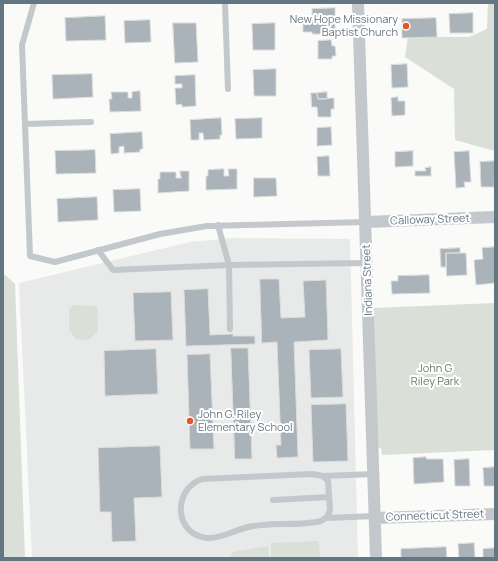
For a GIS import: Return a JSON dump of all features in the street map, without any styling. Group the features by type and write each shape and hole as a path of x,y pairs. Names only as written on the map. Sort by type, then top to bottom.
{"street":[{"name":"Indiana Street","path":"358,3 376,558"},
{"name":"Calloway Street","path":"366,222 495,217"},
{"name":"Connecticut Street","path":"375,517 495,514"}],"lane":[{"path":"34,3 22,45 30,256 55,262 160,234 218,225 366,222"},
{"path":"225,3 228,88"},
{"path":"25,124 91,122"},
{"path":"218,225 229,265 230,328"},
{"path":"98,250 113,270 229,265 367,263"},
{"path":"374,474 323,476 312,474 202,479 191,485 185,492 180,503 180,514 186,527 196,534 206,538 224,536 249,527 317,522 326,518 375,517"},
{"path":"323,476 328,481 330,510 326,518"},
{"path":"274,500 329,496"}],"shaded area":[{"name":"John G. Riley Elementary School","path":"233,238 350,239 358,558 32,558 19,283 190,242"}],"green space":[{"path":"488,3 495,3 495,151 455,140 454,89 405,57 408,37 469,37 487,29"},
{"path":"3,273 15,284 25,558 3,558"},
{"name":"John G Riley Park","path":"495,303 495,450 382,455 381,448 376,448 374,308"},
{"path":"73,305 97,306 98,332 88,340 76,339 69,330 69,309"},
{"path":"319,541 320,558 271,558 271,543"},
{"path":"268,546 269,558 230,558 233,552"}],"building":[{"path":"335,8 335,34 312,34 312,32 303,32 303,17 312,17 312,9"},
{"path":"473,13 473,33 450,33 449,14"},
{"path":"105,16 106,40 66,41 65,18"},
{"path":"436,18 437,37 402,38 402,19"},
{"path":"150,20 151,42 125,43 124,21"},
{"path":"173,23 196,23 198,62 175,63"},
{"path":"275,23 275,50 253,50 252,24"},
{"path":"331,40 332,46 335,46 336,56 332,56 332,59 318,59 318,41"},
{"path":"407,64 408,87 392,88 391,65"},
{"path":"276,69 276,96 254,96 253,70"},
{"path":"92,74 93,97 53,99 52,75"},
{"path":"195,75 196,106 182,107 182,104 176,105 175,88 182,88 182,84 175,84 175,76"},
{"path":"140,91 141,111 110,112 109,99 112,99 111,92 128,92 128,98 132,98 132,92"},
{"path":"327,92 327,99 318,99 317,93"},
{"path":"311,93 317,93 318,99 334,98 334,109 331,109 331,117 318,117 317,107 312,107"},
{"path":"398,97 398,101 405,101 405,115 392,116 391,98"},
{"path":"221,118 222,135 220,135 220,139 204,140 203,133 199,133 199,140 191,140 190,120"},
{"path":"262,118 262,138 236,139 235,119"},
{"path":"331,127 332,145 317,146 317,128"},
{"path":"142,132 143,149 140,149 140,152 124,153 124,146 119,147 119,153 111,154 110,134"},
{"path":"95,150 96,173 56,174 55,151"},
{"path":"413,151 413,166 395,167 395,152"},
{"path":"469,151 471,182 464,182 465,187 456,188 454,152"},
{"path":"329,156 330,176 318,176 317,157"},
{"path":"495,161 494,187 481,187 480,162"},
{"path":"431,167 431,176 415,176 415,171 426,171 425,168"},
{"path":"224,169 224,176 229,176 228,169 237,169 237,189 206,190 206,176 208,176 208,170"},
{"path":"180,171 189,171 189,191 158,193 158,179 160,179 160,172 176,172 176,178 181,178"},
{"path":"254,178 276,178 277,196 254,197"},
{"path":"140,189 141,211 114,212 113,190"},
{"path":"97,197 98,220 58,222 57,199"},
{"path":"495,247 495,283 476,285 474,260 483,259 482,248"},
{"path":"460,248 460,253 446,253 446,267 441,267 440,249"},
{"path":"446,253 466,253 467,275 447,276"},
{"path":"429,275 430,293 392,294 391,281 398,281 398,276"},
{"path":"260,279 279,279 281,318 305,317 303,281 326,280 328,340 294,342 298,457 277,458 276,445 281,445 277,342 262,343"},
{"path":"208,289 210,335 233,334 233,336 255,336 255,344 186,346 184,290"},
{"path":"171,292 173,340 135,341 133,293"},
{"path":"231,348 248,348 252,459 235,459"},
{"path":"156,349 158,394 105,396 104,351"},
{"path":"341,349 343,397 311,398 309,350"},
{"path":"210,354 214,449 190,449 187,355"},
{"path":"346,404 348,461 313,462 311,405"},
{"path":"160,446 162,497 134,498 136,541 112,542 111,512 100,512 98,448"},
{"path":"426,457 426,459 443,459 444,482 414,484 413,458"},
{"path":"469,459 470,486 455,486 454,460"},
{"path":"495,467 495,486 484,486 483,468"},
{"path":"474,543 475,558 459,558 458,544"},
{"path":"446,547 447,558 401,558 401,549"},
{"path":"495,548 495,558 483,558 483,549"}],"place":[{"name":"New Hope Missionary Baptist Church","path":"406,26"},
{"name":"John G. Riley Elementary School","path":"190,421"}]}
